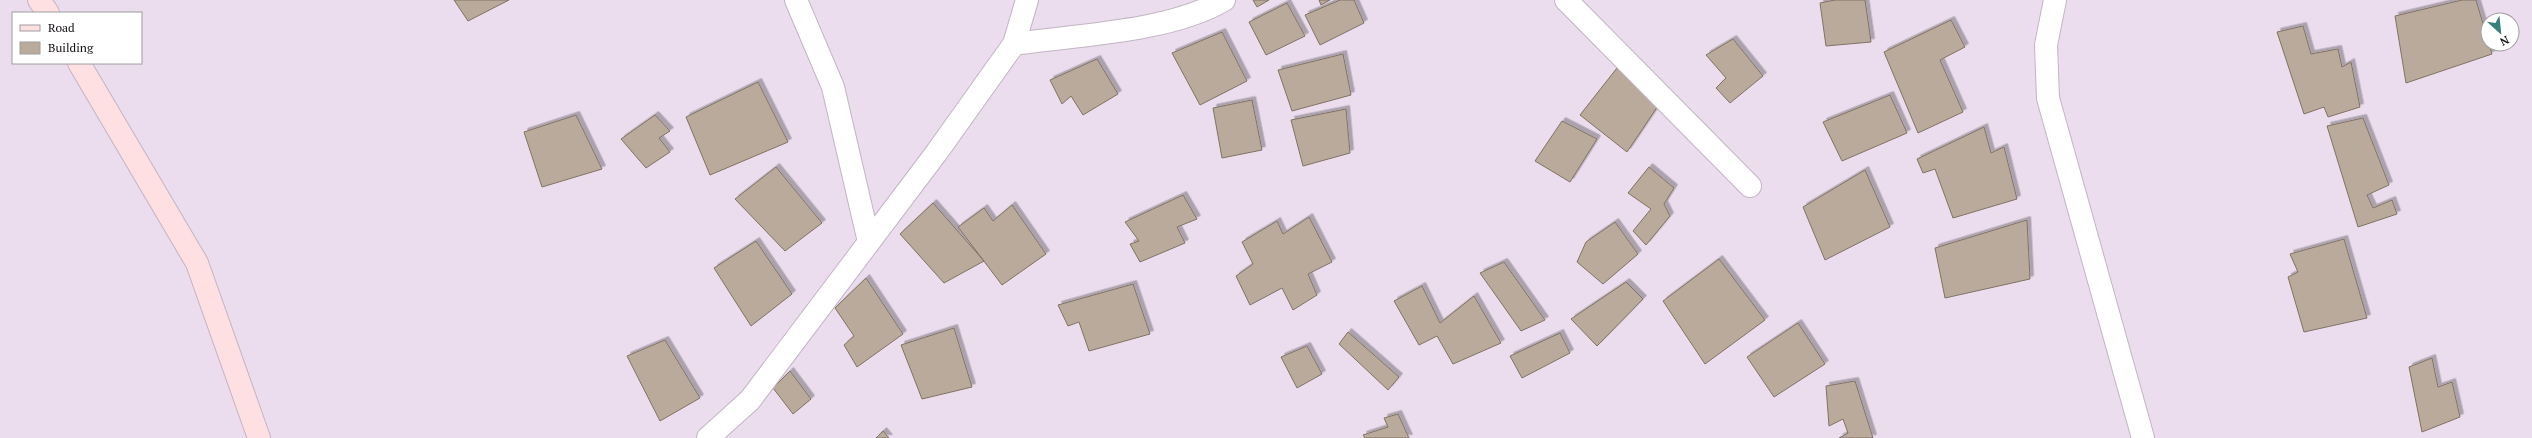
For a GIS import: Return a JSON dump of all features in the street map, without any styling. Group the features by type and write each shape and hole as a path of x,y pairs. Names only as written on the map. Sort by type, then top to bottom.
{"street":[{"path":"39,0 47,12"},
{"path":"796,0 834,87 869,242"},
{"path":"708,438 750,400 869,242 1014,44 1027,0"},
{"path":"1014,44 1172,21 1208,9 1224,0"},
{"path":"1566,0 1750,186"},
{"path":"2055,0 2046,45 2048,98 2143,438"},
{"path":"80,64 113,118 197,263 259,438"}],"building":[{"path":"454,0 509,0 468,21"},
{"path":"1253,0 1269,0 1257,7"},
{"path":"1319,0 1330,0 1321,5"},
{"path":"1340,0 1354,0 1364,23 1320,45 1305,15"},
{"path":"1835,0 1865,0 1871,42 1826,46 1820,3"},
{"path":"2462,0 2476,0 2480,14 2480,52 2491,52 2492,54 2406,83 2395,16"},
{"path":"1287,3 1305,36 1266,55 1249,22"},
{"path":"1951,20 1965,47 1940,60 1963,112 1918,133 1884,52"},
{"path":"2303,26 2311,54 2338,49 2342,67 2351,62 2360,107 2328,117 2324,107 2304,114 2277,32"},
{"path":"1222,32 1247,81 1200,105 1172,53"},
{"path":"1733,39 1763,76 1730,103 1716,88 1726,78 1706,55"},
{"path":"1343,54 1351,95 1292,111 1278,70"},
{"path":"1097,59 1118,94 1083,115 1071,96 1062,104 1050,80"},
{"path":"1617,68 1660,103 1627,152 1580,115"},
{"path":"758,82 788,142 710,175 686,117"},
{"path":"1890,95 1907,133 1842,161 1823,122"},
{"path":"1252,100 1262,150 1222,158 1213,108"},
{"path":"1346,109 1350,153 1303,166 1291,120"},
{"path":"576,115 602,169 542,187 524,132"},
{"path":"655,115 670,131 659,138 670,152 646,168 621,139"},
{"path":"2363,118 2389,185 2367,195 2373,208 2392,200 2397,214 2358,227 2327,126"},
{"path":"1562,121 1597,139 1570,182 1535,161"},
{"path":"1984,127 1991,153 2004,147 2017,199 1953,218 1935,169 1923,173 1917,159"},
{"path":"776,167 822,223 785,251 735,199"},
{"path":"1649,167 1674,188 1664,204 1670,216 1646,245 1633,231 1651,209 1628,193"},
{"path":"1865,170 1890,227 1825,260 1803,207"},
{"path":"1183,195 1197,219 1177,227 1185,243 1140,262 1130,244 1139,241 1125,222"},
{"path":"933,203 984,261 944,283 900,234"},
{"path":"1012,205 1046,254 1002,285 958,227 984,208 993,221"},
{"path":"1309,217 1332,262 1308,274 1317,295 1293,310 1282,288 1250,305 1236,276 1253,264 1242,242 1277,221 1283,234"},
{"path":"2027,220 2030,279 1945,298 1935,248"},
{"path":"1615,222 1638,254 1603,284 1577,262 1586,242"},
{"path":"2344,239 2367,318 2304,332 2288,277 2298,272 2290,254"},
{"path":"756,241 792,294 751,326 714,268"},
{"path":"1719,259 1765,320 1705,364 1663,301"},
{"path":"1504,262 1545,320 1521,331 1480,273"},
{"path":"866,278 903,334 857,367 844,345 854,336 835,308"},
{"path":"1626,282 1643,299 1597,346 1571,319"},
{"path":"1133,284 1150,334 1089,351 1079,322 1068,326 1058,305"},
{"path":"1422,286 1440,323 1474,296 1501,343 1453,364 1437,336 1419,345 1394,301"},
{"path":"1798,323 1825,364 1774,397 1747,357"},
{"path":"954,328 972,387 922,399 901,345"},
{"path":"1348,332 1399,377 1388,390 1339,344"},
{"path":"1560,333 1570,353 1522,378 1510,356"},
{"path":"665,340 700,398 660,421 627,356"},
{"path":"1307,346 1322,374 1297,388 1281,357"},
{"path":"2432,358 2438,387 2452,382 2460,417 2422,432 2409,367"},
{"path":"790,371 811,399 793,414 773,388"},
{"path":"1855,381 1873,438 1839,438 1848,433 1843,419 1829,426 1826,386"},
{"path":"1398,414 1409,438 1365,438 1363,435 1388,427 1384,418"},
{"path":"883,431 889,438 876,438"}]}
